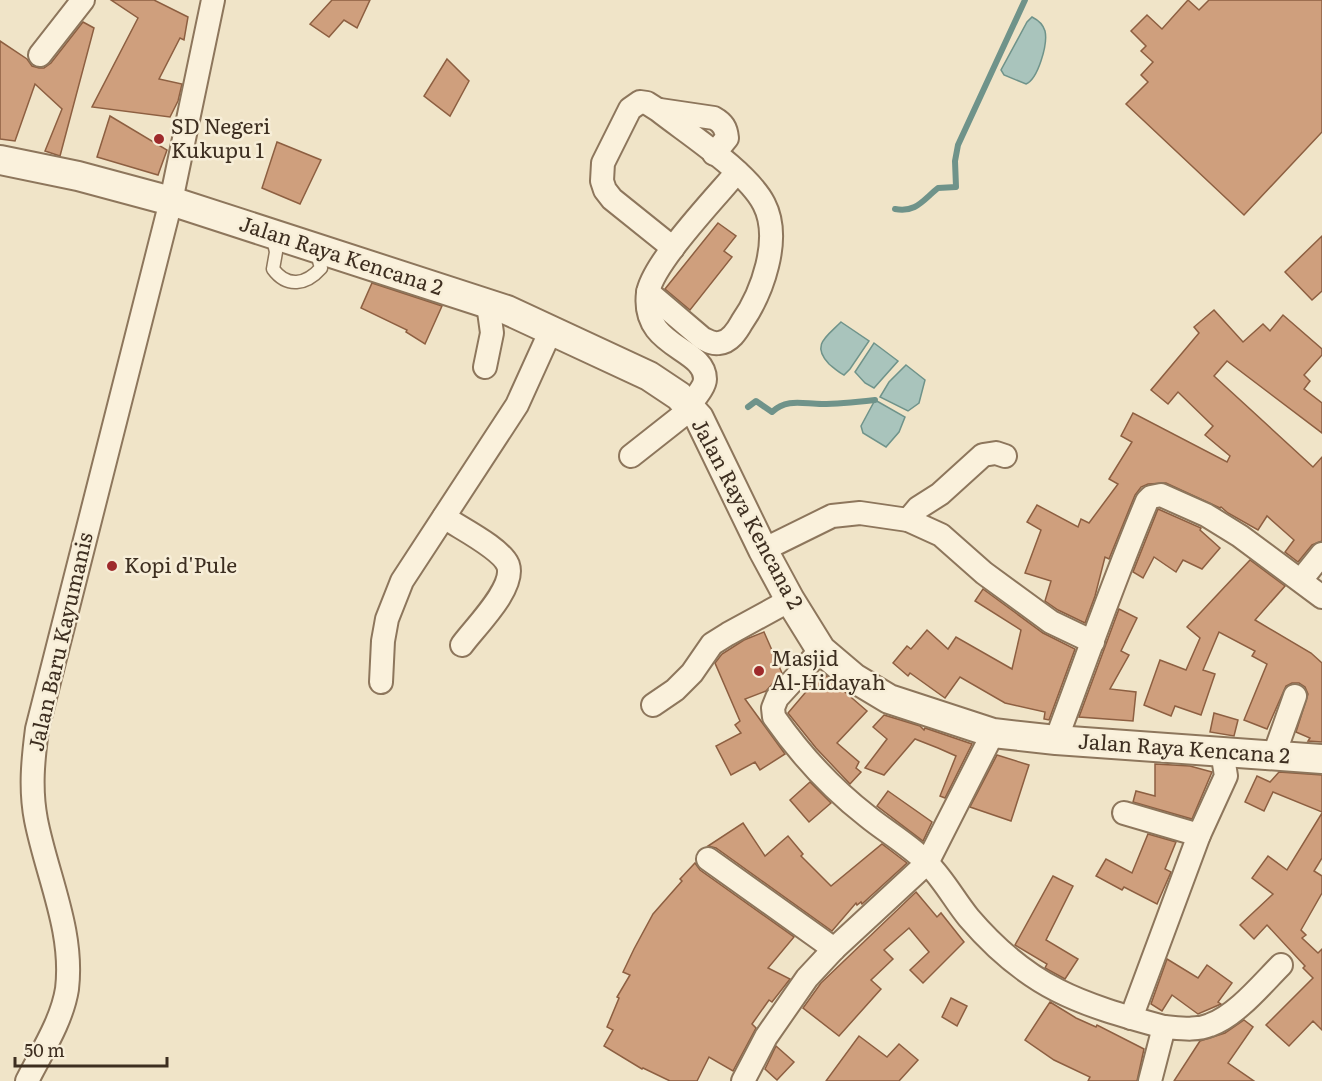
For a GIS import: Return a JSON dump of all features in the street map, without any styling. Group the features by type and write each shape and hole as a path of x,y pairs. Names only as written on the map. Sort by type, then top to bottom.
{"street":[{"path":"40,55 83,0"},
{"name":"Jalan Baru Kayumanis","path":"27,1081 57,1020 66,992 68,969 67,943 36,821 32,794 32,765 37,729 171,201 213,0"},
{"path":"648,292 702,338 712,343 722,343 738,329 757,297 768,259 770,220 765,205 748,182 658,110 647,103 640,102 630,109 603,163 601,174 605,190 612,199 673,248"},
{"name":"Jalan Raya Kencana 2","path":"0,160 78,176 171,201 507,310 634,367 667,387 687,404 706,431 790,600 821,650 854,678 889,699 993,733 1056,740 1322,759"},
{"path":"631,456 683,415 687,404 704,383 704,371 696,361 663,336 649,318 648,292 673,248 736,172"},
{"path":"485,367 492,333 488,304"},
{"path":"381,682 383,641 387,619 402,581 517,405 551,330"},
{"path":"908,520 918,508 940,494 983,455 996,453 1005,456"},
{"path":"1056,740 1119,568 1147,501 1156,495 1168,498 1214,520 1322,597"},
{"path":"764,550 832,516 860,513 908,520 941,535 984,573 1052,622 1093,642"},
{"path":"444,517 490,547 502,557 508,567 507,580 502,594 462,645"},
{"path":"1301,580 1322,554"},
{"path":"652,705 675,690 692,673 712,644 790,600"},
{"path":"821,650 777,698 773,708 774,717 830,784 861,812 927,863 969,918 1025,973 1051,989 1084,1004 1164,1028 1201,1027 1226,1018 1281,965"},
{"path":"1274,755 1295,696"},
{"path":"743,1081 766,1037 807,978 834,949 927,863 993,733"},
{"path":"1131,1018 1199,835 1226,776 1222,751"},
{"path":"1125,813 1199,835"},
{"path":"708,859 834,949"},
{"path":"1150,1081 1164,1028"}],"lane":[{"path":"272,233 276,252 273,268 278,276 286,280 297,283 307,281 321,268 316,248"}],"water":[{"path":"1032,17 1040,23 1046,37 1038,68 1026,84 1004,75 1001,70"},
{"path":"841,322 869,341 844,375 829,364 821,352 821,346 826,337"},
{"path":"874,343 898,361 874,388 865,383 855,372"},
{"path":"906,365 925,380 919,403 908,411 880,397 889,382"},
{"path":"875,400 905,417 899,432 886,447 863,433 861,426"}],"building":[{"path":"111,0 154,0 188,17 184,40 180,38 159,79 182,84 178,101 170,117 92,107 138,18"},
{"path":"332,0 370,0 357,28 344,20 329,37 310,24"},
{"path":"1188,0 1199,10 1209,0 1322,0 1322,132 1244,215 1126,104 1148,82 1141,75 1153,62 1141,51 1146,46 1131,31 1147,15 1162,29"},
{"path":"83,22 94,28 60,156 45,151 62,109 35,84 15,141 0,139 0,41 27,59 32,66 44,68 51,63"},
{"path":"447,59 469,81 450,116 424,96"},
{"path":"110,116 167,150 158,175 97,157"},
{"path":"277,142 321,160 300,204 262,188"},
{"path":"718,223 736,236 724,251 732,257 690,310 665,289"},
{"path":"1322,236 1322,291 1312,300 1285,272"},
{"path":"372,283 442,306 425,344 406,332 407,330 361,308"},
{"path":"1214,310 1243,342 1263,324 1270,331 1283,315 1322,349 1322,355 1304,375 1310,381 1304,389 1322,403 1322,433 1227,361 1214,376 1313,467 1322,457 1322,541 1312,545 1298,562 1285,552 1294,540 1267,516 1258,530 1221,507 1166,483 1148,484 1141,487 1135,495 1109,559 1105,557 1085,623 1045,601 1051,581 1025,573 1041,530 1027,522 1037,505 1078,527 1081,519 1089,523 1118,484 1109,479 1132,442 1121,436 1133,413 1227,462 1230,456 1205,435 1213,426 1178,392 1168,404 1151,390 1199,333 1194,327"},
{"path":"1158,509 1201,528 1200,530 1220,548 1202,569 1183,560 1176,572 1154,557 1143,578 1133,572"},
{"path":"1250,560 1285,586 1255,620 1311,653 1322,663 1322,742 1308,741 1310,738 1296,732 1308,694 1305,687 1299,683 1286,686 1267,729 1244,720 1267,664 1252,656 1255,651 1219,632 1203,670 1215,674 1201,715 1175,706 1171,716 1144,705 1160,660 1186,670 1200,638 1187,627"},
{"path":"983,589 1043,633 1075,649 1049,720 1044,719 1045,712 1005,703 960,677 945,698 910,673 908,676 893,663 907,646 911,649 927,630 948,649 956,637 1012,669 1021,630 975,601"},
{"path":"1119,609 1137,618 1121,651 1129,655 1110,689 1136,692 1133,721 1079,717"},
{"path":"764,632 782,673 766,691 745,699 785,754 760,770 755,762 731,775 716,746 741,733 735,725 740,721 715,663 722,654 744,640"},
{"path":"824,674 867,711 837,743 859,762 856,768 861,772 850,784 816,748 788,713 816,680"},
{"path":"1214,713 1238,720 1234,736 1210,732"},
{"path":"884,715 972,744 945,798 940,796 956,756 915,739 884,775 865,768 887,739 873,727"},
{"path":"997,755 1029,765 1011,821 970,807"},
{"path":"1155,764 1190,766 1212,772 1192,819 1133,802 1136,791 1155,796"},
{"path":"1279,772 1322,775 1322,812 1273,792 1264,811 1245,802 1257,776 1270,782"},
{"path":"810,782 831,803 809,822 790,800"},
{"path":"888,791 932,822 923,841 877,806"},
{"path":"1322,813 1322,858 1314,871 1322,876 1322,893 1301,930 1306,935 1302,938 1318,953 1322,949 1322,1030 1313,1021 1289,1046 1266,1025 1313,978 1303,968 1305,966 1267,925 1254,939 1240,925 1273,894 1252,878 1268,856 1287,870"},
{"path":"743,823 765,856 788,836 803,854 801,856 831,886 882,844 907,863 862,904 861,902 857,905 856,903 832,931 716,848 708,846"},
{"path":"1148,834 1176,842 1165,869 1171,872 1157,904 1124,887 1122,890 1096,876 1106,859 1132,873"},
{"path":"695,863 700,870 794,937 768,968 790,979 772,1002 769,1000 752,1024 756,1028 733,1071 709,1057 697,1081 670,1081 642,1069 604,1046 613,1030 607,1027 619,998 617,997 630,975 623,972 634,949 653,914"},
{"path":"1053,876 1073,886 1046,940 1078,959 1065,979 1045,968 1047,964 1015,945"},
{"path":"916,892 937,917 941,913 964,942 923,983 910,970 929,952 909,928 884,950 893,959 871,980 881,989 839,1036 803,1008 821,983"},
{"path":"1167,959 1198,978 1207,965 1232,983 1218,1002 1221,1004 1198,1014 1172,995 1162,1011 1151,1004"},
{"path":"951,998 967,1006 957,1026 942,1017"},
{"path":"1050,1002 1076,1018 1096,1027 1097,1025 1144,1049 1137,1081 1088,1081 1090,1077 1054,1060 1025,1040"},
{"path":"1244,1020 1253,1027 1228,1063 1254,1081 1174,1081 1200,1041 1225,1033"},
{"path":"859,1036 887,1057 899,1044 918,1060 899,1081 826,1081"},
{"path":"776,1046 794,1062 777,1080 765,1069"}],"waterway":[{"path":"895,209 914,207 938,188 956,187 955,161 958,145 1025,0"},
{"path":"748,407 756,401 772,412 789,403 828,404 875,400"}],"place":[{"name":"SD Negeri Kukupu 1","path":"159,139"},
{"name":"Kopi d'Pule","path":"112,566"},
{"name":"Masjid Al-Hidayah","path":"759,671"}]}
